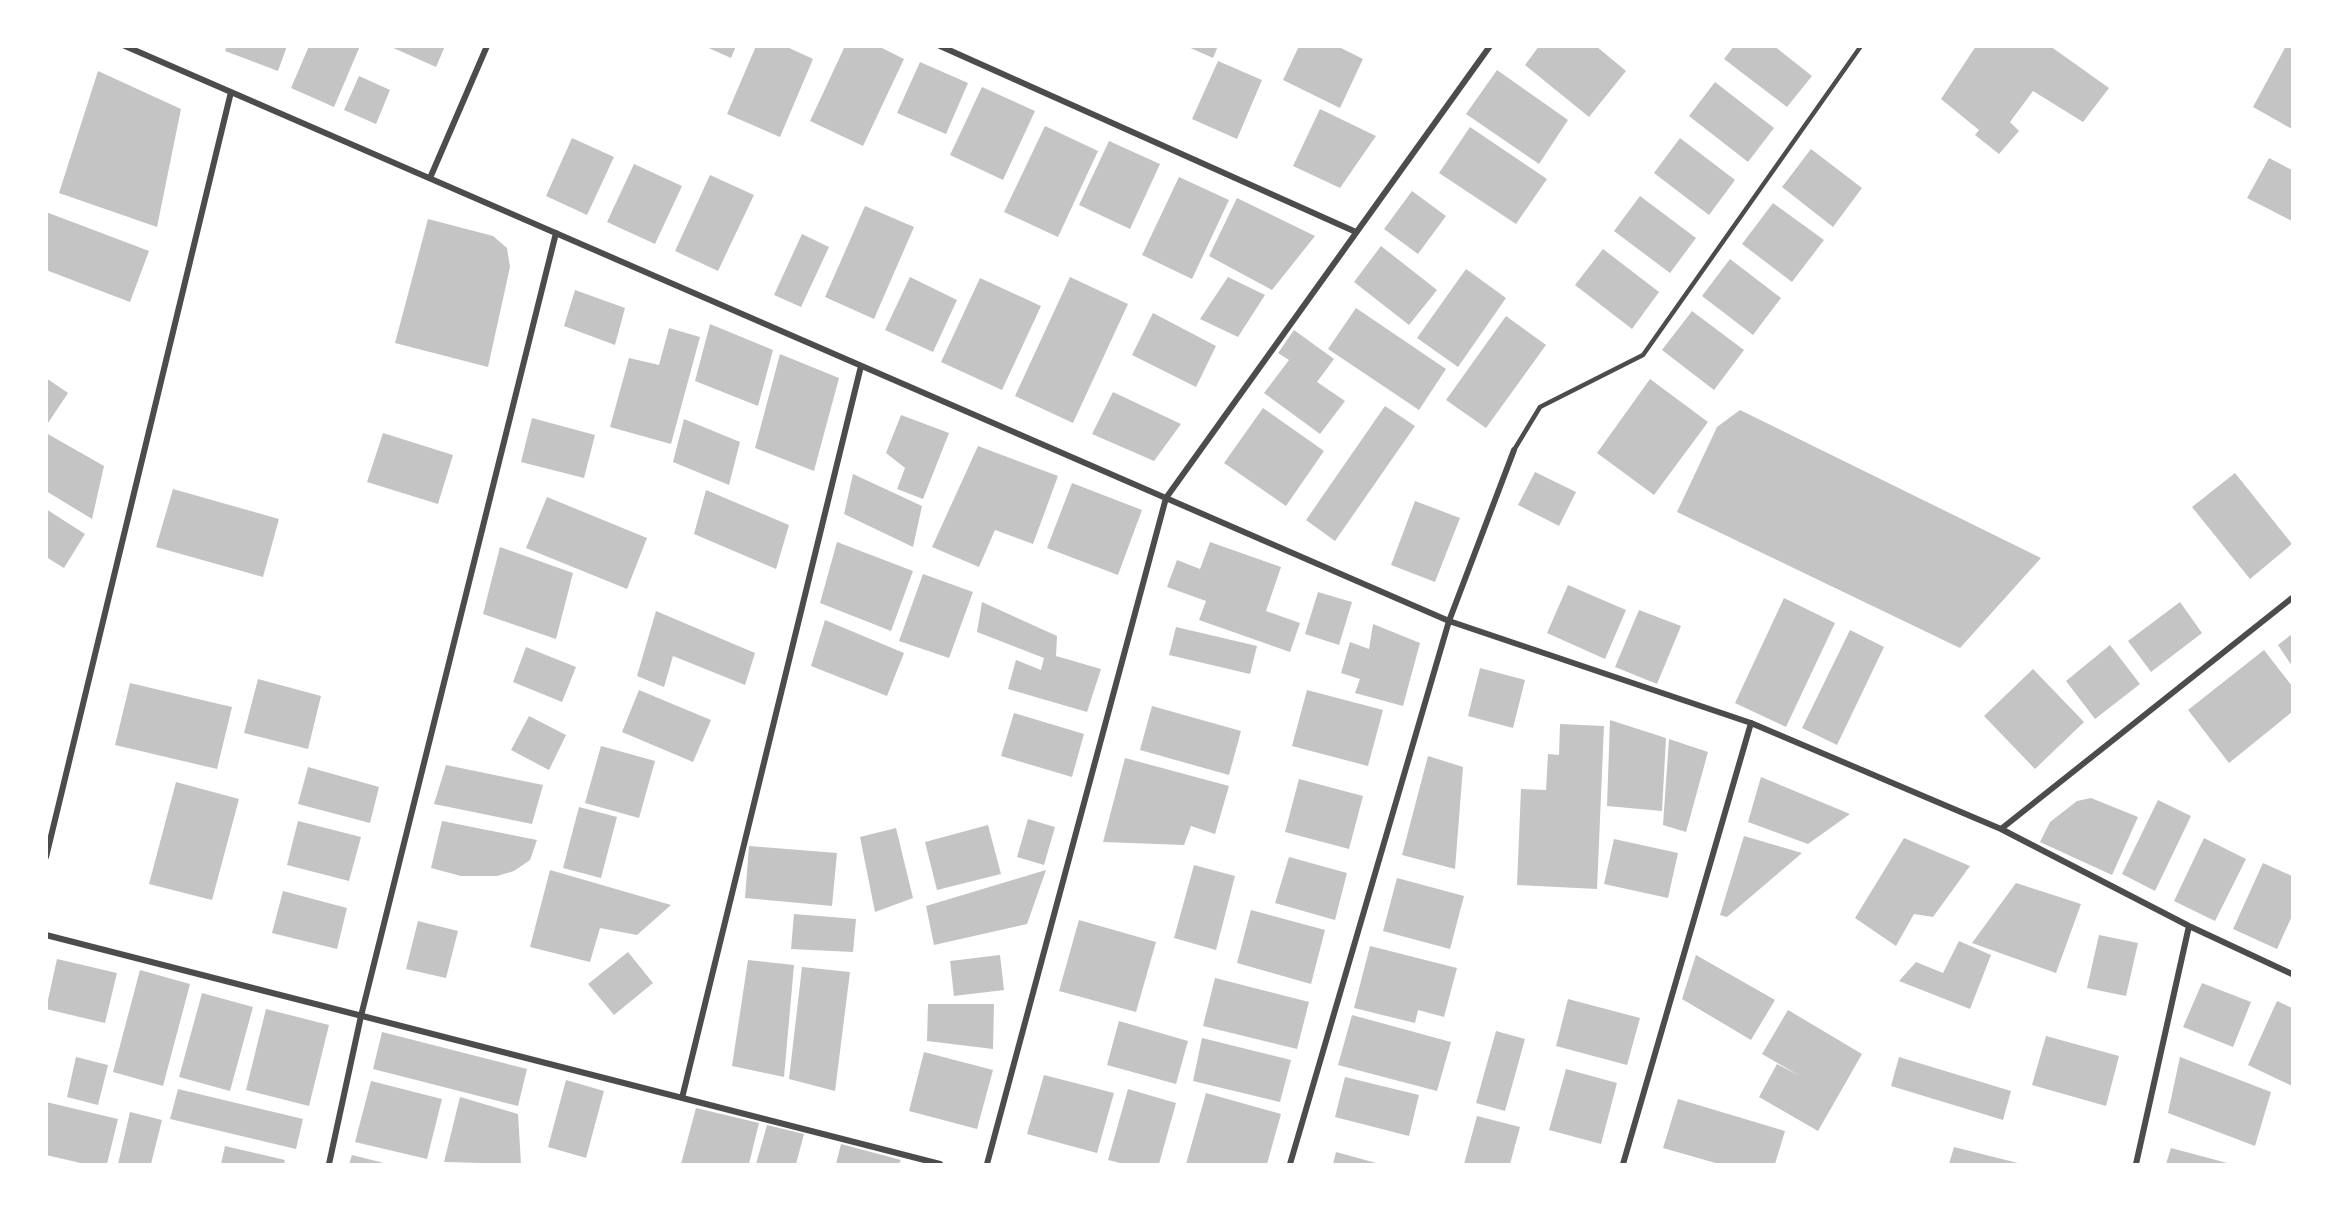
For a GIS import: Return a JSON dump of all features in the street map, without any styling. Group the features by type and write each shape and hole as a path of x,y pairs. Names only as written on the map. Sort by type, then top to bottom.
{"street":[{"path":"125,46 1449,621 1751,723 2001,829 2189,926 2292,974"},
{"path":"430,178 487,46"},
{"path":"940,46 1356,232"},
{"path":"987,1164 1166,498 1490,46"},
{"path":"46,857 231,92"},
{"path":"329,1164 361,1016 556,233"},
{"path":"682,1098 861,366"},
{"path":"1290,1164 1449,621 1514,450"},
{"path":"2001,829 2292,598"},
{"path":"1623,1164 1751,723"},
{"path":"2136,1164 2189,926"},
{"path":"46,935 940,1164"}],"lane":[{"path":"1514,450 1540,407 1643,355 1861,46"}],"building":[{"path":"227,46 287,46 278,71 225,51"},
{"path":"309,46 360,46 334,107 291,88"},
{"path":"389,46 445,46 436,67"},
{"path":"704,46 736,46 731,58"},
{"path":"756,46 785,46 813,59 780,137 727,114"},
{"path":"845,46 878,46 904,59 863,146 810,121"},
{"path":"1186,46 1218,46 1213,58"},
{"path":"1299,46 1337,46 1363,59 1340,108 1283,80"},
{"path":"1539,46 1596,46 1626,71 1589,117 1525,65"},
{"path":"1734,46 1774,46 1812,76 1787,107 1724,59"},
{"path":"1976,46 2050,46 2109,88 2083,122 2033,91 2010,122 2019,131 1999,154 1975,135 1979,130 1941,99"},
{"path":"2286,46 2292,46 2292,129 2253,107"},
{"path":"1218,61 1262,80 1237,139 1192,119"},
{"path":"920,62 968,83 946,134 897,113"},
{"path":"1497,70 1568,120 1539,164 1466,114"},
{"path":"98,71 181,109 157,227 59,193"},
{"path":"359,76 390,90 376,124 344,110"},
{"path":"1715,82 1774,128 1748,162 1689,116"},
{"path":"982,87 1035,111 1003,180 950,155"},
{"path":"1320,109 1376,136 1340,188 1293,166"},
{"path":"1045,126 1098,151 1058,237 1004,212"},
{"path":"1470,127 1547,179 1516,224 1439,173"},
{"path":"572,138 614,157 587,215 546,196"},
{"path":"1680,138 1735,180 1709,215 1654,173"},
{"path":"1109,141 1160,164 1130,229 1079,205"},
{"path":"1811,149 1862,188 1833,227 1782,187"},
{"path":"2269,158 2292,170 2292,221 2247,198"},
{"path":"634,164 682,186 655,244 607,222"},
{"path":"710,175 754,195 718,271 675,251"},
{"path":"1179,177 1229,200 1192,279 1142,255"},
{"path":"1412,191 1446,216 1418,254 1384,229"},
{"path":"1640,196 1696,238 1670,273 1614,231"},
{"path":"1237,198 1315,236 1272,290 1209,256"},
{"path":"1773,203 1824,240 1792,282 1742,244"},
{"path":"865,206 914,227 874,319 825,297"},
{"path":"46,212 149,251 130,302 46,270"},
{"path":"428,219 493,236 507,248 510,267 488,367 395,343"},
{"path":"802,234 829,247 801,307 774,295"},
{"path":"1381,246 1437,290 1409,325 1354,282"},
{"path":"1603,249 1659,292 1632,329 1575,285"},
{"path":"1730,259 1781,298 1753,335 1702,296"},
{"path":"1466,269 1506,298 1458,367 1417,338"},
{"path":"910,277 957,300 933,352 885,330"},
{"path":"1070,277 1128,304 1073,423 1015,396"},
{"path":"1228,277 1265,295 1238,337 1200,319"},
{"path":"980,278 1041,306 1002,390 941,362"},
{"path":"575,290 625,308 615,345 564,326"},
{"path":"1356,308 1446,369 1419,410 1328,349"},
{"path":"1692,311 1744,350 1714,390 1662,350"},
{"path":"1153,313 1216,346 1196,387 1132,355"},
{"path":"1506,316 1546,345 1486,428 1446,400"},
{"path":"710,324 773,350 758,406 695,381"},
{"path":"669,328 700,337 671,444 610,427 629,358 659,365"},
{"path":"1294,330 1334,359 1317,382 1345,401 1320,434 1264,393 1289,360 1278,353"},
{"path":"780,354 839,378 814,471 755,448"},
{"path":"46,378 68,393 46,426"},
{"path":"1650,379 1708,422 1654,495 1597,453"},
{"path":"1113,392 1181,424 1154,461 1092,434"},
{"path":"1385,406 1415,426 1335,541 1306,520"},
{"path":"1263,408 1324,451 1286,506 1224,463"},
{"path":"1740,410 2041,558 1960,648 1677,512 1717,427"},
{"path":"901,415 949,433 923,499 897,489 905,468 886,453"},
{"path":"532,418 595,435 584,478 521,462"},
{"path":"684,419 740,442 729,485 673,462"},
{"path":"46,433 104,466 92,519 46,491"},
{"path":"383,433 453,455 438,504 367,482"},
{"path":"978,446 1058,476 1033,544 995,530 979,567 932,547"},
{"path":"1535,472 1576,492 1559,526 1518,505"},
{"path":"2235,473 2292,544 2250,579 2192,507"},
{"path":"853,474 922,506 913,547 844,514"},
{"path":"1072,483 1142,510 1118,575 1047,548"},
{"path":"173,489 279,519 263,577 156,547"},
{"path":"706,490 789,525 776,569 694,534"},
{"path":"547,497 647,538 627,589 526,548"},
{"path":"1415,501 1460,518 1435,582 1391,565"},
{"path":"46,509 85,534 64,568 46,557"},
{"path":"837,542 913,571 891,631 820,603"},
{"path":"1210,542 1281,567 1266,611 1300,623 1290,652 1199,620 1206,601 1167,587 1177,560 1200,569"},
{"path":"500,547 573,573 556,639 483,614"},
{"path":"923,574 973,592 949,658 899,641"},
{"path":"1568,585 1626,610 1605,659 1547,633"},
{"path":"1318,592 1352,602 1339,645 1305,634"},
{"path":"1784,598 1835,623 1786,727 1735,703"},
{"path":"982,602 1057,636 1056,656 1101,669 1087,712 1008,689 1016,660 1041,670 1044,658 977,632"},
{"path":"2180,602 2202,633 2151,672 2128,641"},
{"path":"1639,610 1681,626 1657,684 1615,667"},
{"path":"656,611 755,653 745,685 673,656 664,687 637,676"},
{"path":"825,620 904,653 887,696 811,666"},
{"path":"1373,624 1420,643 1403,706 1355,693 1360,679 1341,673 1350,642 1369,649"},
{"path":"1176,627 1257,646 1250,674 1169,655"},
{"path":"1850,630 1884,647 1837,745 1802,728"},
{"path":"2292,634 2292,666 2278,645"},
{"path":"2110,645 2140,684 2095,719 2066,681"},
{"path":"526,647 576,667 562,702 513,682"},
{"path":"2264,650 2292,686 2292,712 2229,763 2188,710"},
{"path":"1480,668 1525,680 1513,728 1468,716"},
{"path":"2033,669 2084,722 2035,769 1984,716"},
{"path":"258,679 321,696 308,749 244,733"},
{"path":"130,683 232,707 217,769 115,745"},
{"path":"639,690 711,720 693,762 622,732"},
{"path":"1307,690 1383,710 1368,766 1292,746"},
{"path":"1152,706 1241,731 1229,775 1140,750"},
{"path":"1014,713 1084,734 1072,777 1001,756"},
{"path":"529,716 566,735 549,770 511,750"},
{"path":"1610,720 1666,738 1662,811 1607,806"},
{"path":"1560,724 1604,726 1597,889 1517,885 1521,789 1546,790 1548,754 1559,755"},
{"path":"1669,739 1708,752 1686,832 1663,825"},
{"path":"601,746 655,761 639,818 585,803"},
{"path":"1428,756 1463,767 1455,869 1402,855"},
{"path":"1125,758 1229,786 1215,834 1191,826 1184,845 1103,842"},
{"path":"446,765 543,785 532,824 434,804"},
{"path":"308,767 379,787 370,823 298,804"},
{"path":"1761,777 1850,814 1808,844 1748,822"},
{"path":"1299,779 1363,796 1349,849 1285,832"},
{"path":"176,782 239,799 212,900 149,884"},
{"path":"2091,798 2138,817 2112,875 2040,842 2050,822 2077,801"},
{"path":"2158,800 2191,816 2155,891 2122,874"},
{"path":"579,807 617,817 601,878 563,868"},
{"path":"1028,819 1055,827 1044,865 1017,857"},
{"path":"298,821 361,837 349,881 287,865"},
{"path":"442,821 537,840 530,860 514,871 497,876 461,876 431,868"},
{"path":"988,825 1001,874 937,890 925,842"},
{"path":"896,828 913,898 875,912 860,837"},
{"path":"1744,836 1802,853 1727,917 1720,915"},
{"path":"1904,838 1970,866 1933,917 1914,914 1896,946 1855,918"},
{"path":"2204,838 2246,859 2215,921 2174,901"},
{"path":"1614,839 1678,853 1668,898 1604,884"},
{"path":"749,846 837,853 832,906 745,898"},
{"path":"1289,857 1347,873 1335,920 1275,903"},
{"path":"2263,863 2292,876 2292,916 2277,949 2233,929"},
{"path":"1194,865 1235,876 1216,950 1174,938"},
{"path":"550,870 671,905 637,935 600,928 590,962 530,947"},
{"path":"1046,870 1027,924 934,945 926,906"},
{"path":"1397,878 1464,896 1450,949 1383,931"},
{"path":"2016,883 2081,904 2056,973 1972,943"},
{"path":"283,891 347,908 337,949 272,933"},
{"path":"1251,910 1325,930 1311,984 1237,963"},
{"path":"794,914 856,919 853,952 791,949"},
{"path":"1079,920 1156,942 1136,1012 1059,991"},
{"path":"418,921 458,931 446,978 406,969"},
{"path":"2099,935 2138,943 2126,996 2087,988"},
{"path":"1959,941 1991,955 1970,1009 1899,981 1916,962 1943,973"},
{"path":"1370,946 1457,968 1444,1017 1418,1010 1415,1023 1354,1008"},
{"path":"628,952 653,983 614,1015 588,984"},
{"path":"1000,955 1004,990 954,996 950,961"},
{"path":"1696,955 1775,1000 1751,1040 1682,999"},
{"path":"57,959 117,973 105,1023 46,1009"},
{"path":"748,960 794,965 784,1077 732,1066"},
{"path":"802,967 850,972 835,1091 789,1079"},
{"path":"140,970 190,984 163,1086 113,1072"},
{"path":"1215,978 1309,1002 1297,1049 1203,1026"},
{"path":"2202,983 2251,1002 2233,1047 2183,1027"},
{"path":"202,993 253,1007 230,1091 179,1077"},
{"path":"1568,999 1640,1018 1627,1065 1556,1046"},
{"path":"2277,1001 2292,1008 2292,1086 2248,1065"},
{"path":"928,1004 994,1004 993,1049 927,1041"},
{"path":"266,1009 329,1025 309,1106 246,1090"},
{"path":"1788,1010 1862,1054 1818,1131 1759,1097 1777,1064 1800,1076 1762,1054"},
{"path":"1352,1015 1451,1042 1437,1091 1338,1065"},
{"path":"1119,1021 1188,1041 1176,1084 1107,1065"},
{"path":"1496,1031 1525,1039 1505,1111 1476,1103"},
{"path":"382,1032 527,1069 518,1106 373,1069"},
{"path":"2046,1036 2119,1056 2106,1106 2032,1085"},
{"path":"1202,1038 1291,1060 1280,1102 1193,1081"},
{"path":"924,1052 993,1070 977,1129 909,1111"},
{"path":"76,1057 108,1065 98,1105 67,1097"},
{"path":"1899,1057 2011,1091 2003,1120 1891,1086"},
{"path":"2180,1057 2271,1092 2255,1146 2168,1113"},
{"path":"1566,1069 1617,1083 1601,1144 1549,1130"},
{"path":"1044,1075 1114,1093 1097,1153 1027,1134"},
{"path":"1345,1077 1419,1095 1409,1136 1335,1117"},
{"path":"566,1080 604,1091 586,1158 548,1147"},
{"path":"371,1081 442,1099 427,1159 355,1142"},
{"path":"178,1089 303,1119 296,1149 170,1119"},
{"path":"1128,1089 1176,1103 1159,1164 1124,1164 1108,1160"},
{"path":"1206,1093 1281,1114 1267,1164 1186,1164"},
{"path":"460,1097 518,1114 521,1164 444,1162"},
{"path":"1678,1099 1785,1131 1775,1164 1719,1164 1663,1148"},
{"path":"46,1102 118,1119 107,1164 85,1164 46,1155"},
{"path":"696,1108 759,1123 749,1164 681,1164"},
{"path":"130,1112 162,1120 151,1164 118,1164"},
{"path":"1477,1116 1520,1127 1510,1164 1464,1164"},
{"path":"767,1125 804,1134 796,1164 756,1164"},
{"path":"841,1144 901,1160 899,1164 836,1164"},
{"path":"225,1146 285,1160 284,1164 221,1164"},
{"path":"1954,1147 2022,1164 1949,1164"},
{"path":"2171,1148 2231,1164 2166,1164"},
{"path":"1336,1152 1380,1164 1333,1164"},
{"path":"352,1155 388,1164 349,1164"}]}
